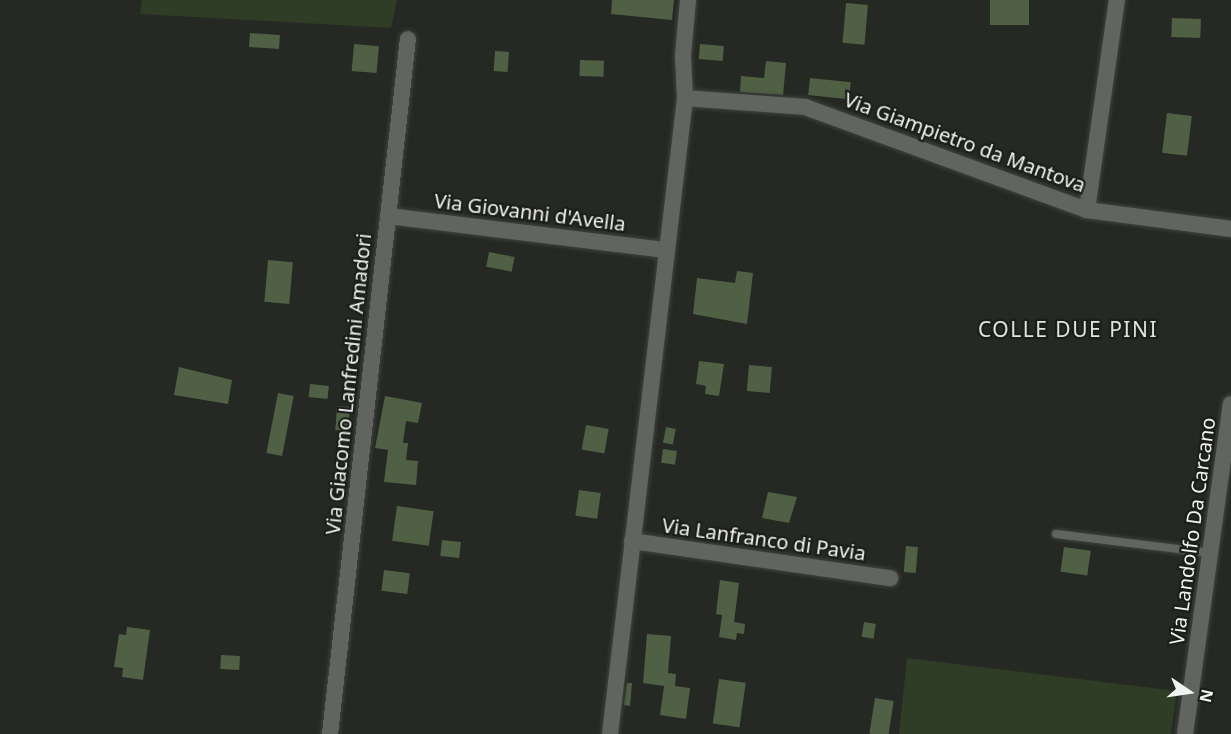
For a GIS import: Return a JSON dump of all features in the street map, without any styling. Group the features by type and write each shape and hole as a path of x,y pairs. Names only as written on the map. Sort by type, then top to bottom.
{"street":[{"path":"610,734 685,98 682,54 688,0"},
{"path":"1087,210 1117,0"},
{"name":"Via Giacomo Lanfredini Amadori","path":"330,734 408,39"},
{"name":"Via Giampietro da Mantova","path":"685,98 814,109 1087,210 1231,229"},
{"name":"Via Giovanni d'Avella","path":"388,216 666,250"},
{"name":"Via Landolfo Da Carcano","path":"1185,734 1231,405"},
{"name":"Via Lanfranco di Pavia","path":"632,541 890,579"}],"lane":[{"path":"1056,534 1210,553"}],"green space":[{"path":"142,0 397,0 391,28 140,14"},
{"path":"907,658 1177,691 1171,734 899,734"}],"building":[{"path":"612,0 674,0 672,20 611,14"},
{"path":"990,0 1029,0 1029,25 990,25"},
{"path":"846,3 868,5 864,45 843,43"},
{"path":"1172,18 1201,19 1200,38 1171,37"},
{"path":"250,33 280,35 279,49 249,47"},
{"path":"354,44 379,46 377,73 352,71"},
{"path":"700,44 724,46 723,61 699,59"},
{"path":"495,51 509,52 508,72 494,71"},
{"path":"580,60 604,61 603,77 579,76"},
{"path":"766,61 786,63 783,95 740,92 741,76 764,78"},
{"path":"810,78 851,82 849,99 808,95"},
{"path":"1167,113 1192,116 1187,156 1162,153"},
{"path":"489,252 515,257 512,272 486,267"},
{"path":"268,260 293,262 289,304 264,302"},
{"path":"737,271 753,273 747,324 693,314 697,278 735,283"},
{"path":"699,361 724,364 719,396 705,394 706,386 696,384"},
{"path":"749,365 772,367 770,393 747,391"},
{"path":"179,367 232,380 228,404 174,395"},
{"path":"310,384 329,386 328,399 309,397"},
{"path":"278,393 294,396 282,456 266,453"},
{"path":"385,396 422,403 418,423 406,421 403,443 408,443 406,460 418,461 416,485 384,482 388,450 375,448"},
{"path":"337,406 350,407 348,431 335,430"},
{"path":"586,425 609,429 604,454 582,450"},
{"path":"666,427 676,429 673,445 663,443"},
{"path":"663,449 677,451 675,465 661,463"},
{"path":"579,490 601,493 597,519 575,516"},
{"path":"768,492 797,497 789,523 762,518"},
{"path":"397,506 434,511 429,546 392,541"},
{"path":"442,540 461,542 459,558 440,556"},
{"path":"906,546 918,547 916,573 904,572"},
{"path":"1064,547 1091,551 1087,576 1061,572"},
{"path":"384,570 410,573 407,594 381,591"},
{"path":"720,580 739,583 734,622 745,624 744,634 737,633 736,640 719,637 722,615 716,614"},
{"path":"864,622 876,624 874,639 862,637"},
{"path":"127,627 150,630 143,680 122,677 123,668 114,667 119,634 126,635"},
{"path":"647,634 671,636 668,673 676,674 675,686 690,688 686,719 660,715 664,686 643,683"},
{"path":"221,655 240,656 239,670 220,669"},
{"path":"719,679 746,683 739,727 713,724"},
{"path":"627,683 632,683 630,706 624,705"},
{"path":"875,698 894,701 889,734 869,734"}],"district":[{"name":"COLLE DUE PINI","path":"1068,329"}]}
